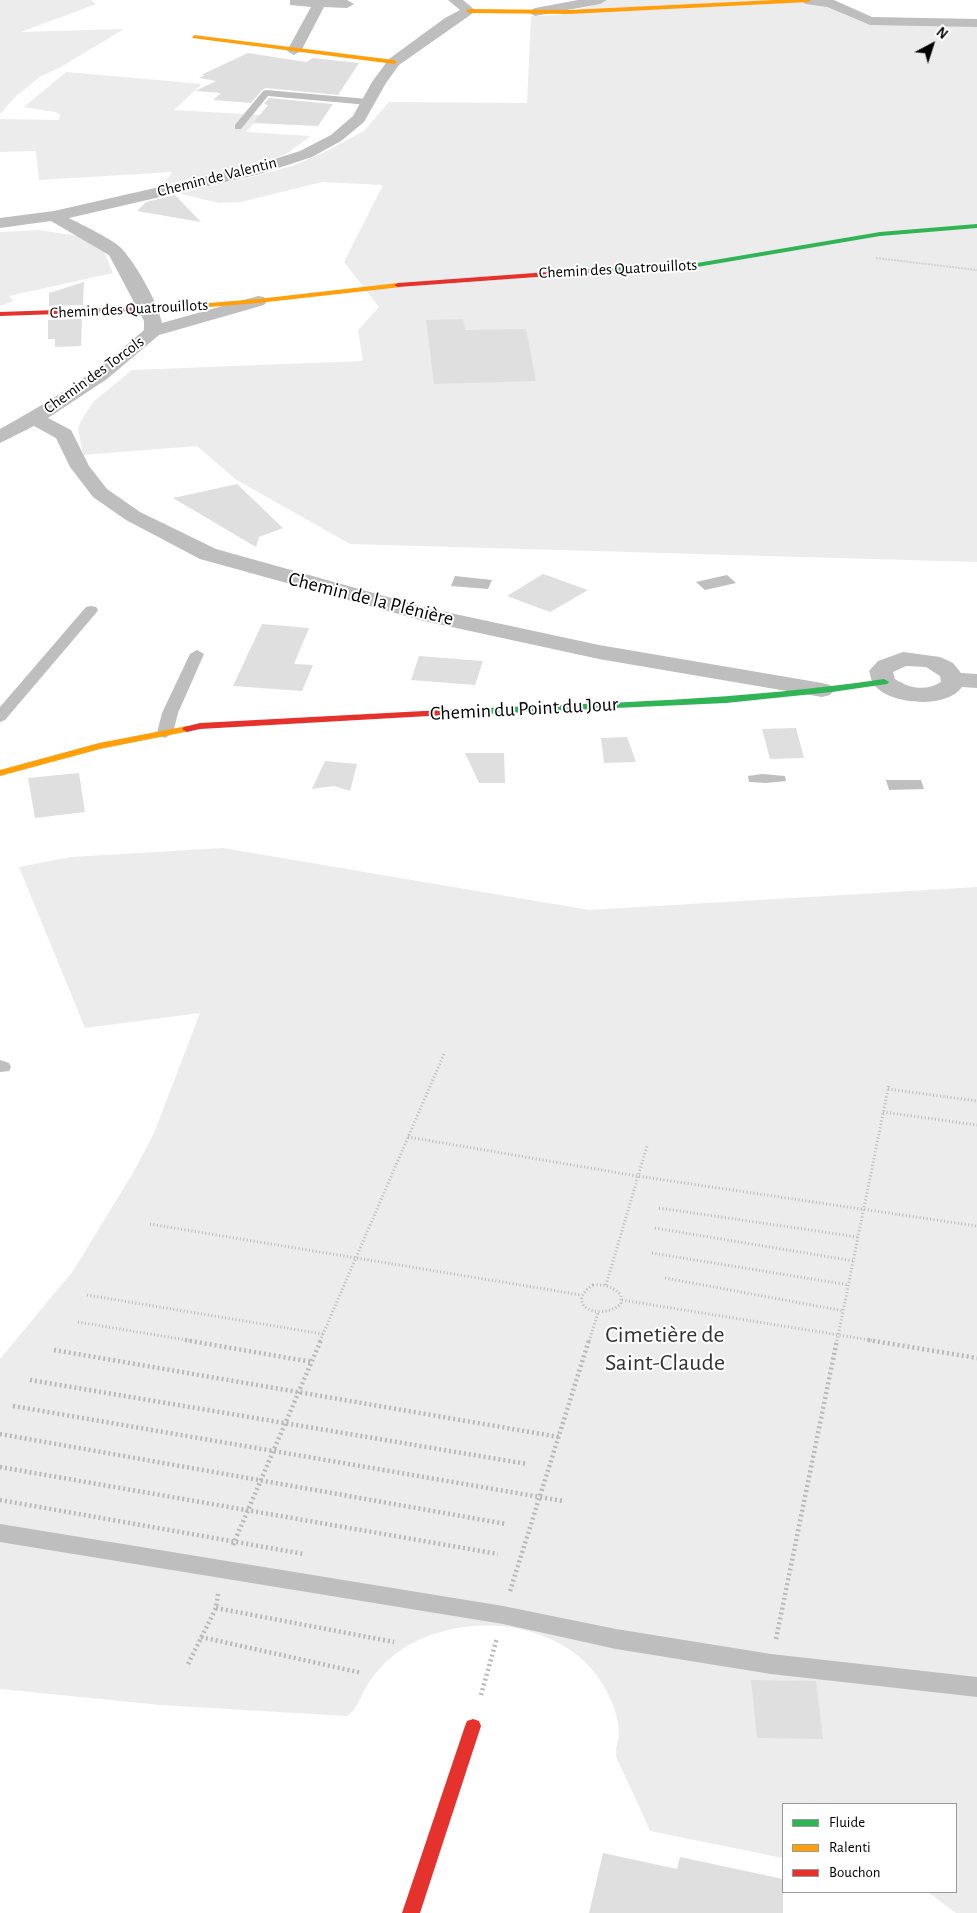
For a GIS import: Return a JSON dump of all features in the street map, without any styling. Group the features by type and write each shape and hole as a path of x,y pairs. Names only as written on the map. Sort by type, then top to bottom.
{"street":[{"path":"456,0 469,11 535,12 807,0 830,4 870,21 977,23"},
{"name":"Chemin de Valentin","path":"0,223 54,216 260,169 306,154 336,138 359,118 379,82 394,62 450,21 469,11 483,0"},
{"path":"535,12 600,0"},
{"path":"295,2 347,4"},
{"path":"294,50 320,3"},
{"path":"194,37 394,62"},
{"name":"Chemin des Torcols","path":"0,437 34,418 107,370 152,331 153,321 149,310 127,269 115,252 102,242 54,216"},
{"name":"Chemin des Quatrouillots","path":"0,314 149,310 258,301 360,288 495,276 697,265 880,234 977,226"},
{"name":"Chemin des Quatrouillots","path":"152,331 258,301"},
{"name":"Chemin de la Plénière","path":"34,418 64,434 80,467 100,493 133,516 208,554 251,568 424,614 599,652 738,686 822,690"},
{"path":"884,682 881,671 886,666 903,659 926,660 937,663 946,668 954,679 977,681"},
{"path":"822,690 884,682 901,692 925,695 946,690 952,685 954,679"},
{"name":"Chemin du Point du Jour","path":"0,773 100,746 200,726 738,686"},
{"path":"411,1913 473,1726"}],"lane":[{"path":"238,127 266,94 368,102"},
{"path":"0,717 92,610"},
{"path":"165,733 170,713 197,654"},
{"path":"0,1533 503,1615 616,1639 771,1664 977,1687"}],"path":[{"path":"188,1664 216,1608 222,1569 444,1054"},
{"path":"771,1664 844,1311 888,1086 977,1100"},
{"path":"883,1112 977,1125"},
{"path":"408,1137 637,1176 977,1226"},
{"path":"606,1285 647,1146"},
{"path":"659,1208 858,1237"},
{"path":"150,1224 581,1295"},
{"path":"654,1228 854,1261"},
{"path":"652,1253 849,1285"},
{"path":"665,1278 844,1311"},
{"path":"581,1295 588,1288 606,1285 617,1290 622,1300"},
{"path":"87,1295 323,1334"},
{"path":"581,1295 582,1304 598,1313 612,1312 622,1300"},
{"path":"622,1300 977,1358"},
{"path":"473,1726 503,1615 598,1313"},
{"path":"78,1322 312,1362"},
{"path":"54,1350 559,1437"},
{"path":"30,1380 527,1464"},
{"path":"13,1406 563,1501"},
{"path":"0,1434 506,1524"},
{"path":"0,1467 498,1554"},
{"path":"0,1500 307,1555"},
{"path":"216,1608 394,1642"},
{"path":"201,1637 362,1673"}],"green space":[{"path":"0,0 91,0 96,4 21,32 124,29 59,68 41,76 16,96 0,114"},
{"path":"608,0 810,0 867,24 977,25 977,562 350,544 235,479 197,446 83,455 78,429 81,421 93,402 132,370 363,361 358,330 379,307 344,262 383,185 322,182 241,202 218,203 178,193 260,175 295,165 325,152 364,131 389,102 527,103 531,16 561,15"},
{"path":"66,72 202,84 174,110 261,115 246,132 311,136 286,154 268,161 164,185 172,172 39,180 36,151 0,152 0,119 59,120 60,114 55,112 24,107"},
{"path":"39,230 78,236 103,249 113,273 9,296 14,301 0,306 0,232"},
{"name":"Cimetière de Saint-Claude","path":"223,848 589,910 977,887 977,1913 956,1913 929,1893 957,1893 957,1803 782,1803 782,1858 650,1831 617,1758 616,1752 619,1735 612,1702 591,1668 569,1649 543,1636 514,1628 485,1625 455,1628 427,1637 401,1650 376,1672 356,1707 347,1716 160,1705 0,1689 0,1359 73,1271 133,1173 154,1133 200,1013 85,1028 19,867 71,857"}],"shaded area":[{"path":"727,575 736,583 705,590 696,582"},
{"path":"455,576 492,580 488,589 451,586"},
{"path":"762,774 785,776 786,781 749,782 748,776"},
{"path":"886,780 921,780 924,789 889,790"}],"building":[{"path":"248,53 306,62 313,58 359,63 338,95 266,88 251,103 213,100 221,93 195,91 216,81 199,78 205,75 201,75"},
{"path":"269,98 333,104 318,126 253,123 268,105 264,104"},
{"path":"175,195 201,222 137,211 146,202"},
{"path":"84,282 83,305 49,306 49,293"},
{"path":"82,319 81,346 55,347 55,339 48,339 48,320"},
{"path":"463,319 465,330 526,329 536,381 434,384 426,320"},
{"path":"237,484 283,528 259,537 256,547 173,498"},
{"path":"543,574 588,590 550,612 507,596"},
{"path":"262,624 309,628 294,664 313,665 302,691 233,686"},
{"path":"419,656 483,661 475,685 411,680"},
{"path":"796,728 804,758 770,759 762,729"},
{"path":"627,737 636,762 604,763 601,738"},
{"path":"465,753 504,753 505,783 479,783"},
{"path":"325,761 357,764 350,791 334,786 312,789"},
{"path":"79,773 85,812 35,818 28,778"},
{"path":"751,1680 816,1681 823,1739 757,1738"},
{"path":"603,1853 677,1869 680,1857 782,1879 783,1913 589,1913"}],"traffic: fast":[{"path":"589,271 697,265 880,234 977,226"},
{"path":"461,712 726,700 832,690 884,682"}],"traffic: slow":[{"path":"469,11 569,12 808,0"},
{"path":"194,37 394,62"},
{"path":"172,308 258,301 398,285"},
{"path":"0,773 99,746 187,729"}],"traffic: jam":[{"path":"398,285 589,271"},
{"path":"0,314 172,308"},
{"path":"187,729 200,726 461,712"},
{"path":"411,1913 473,1726"}]}
